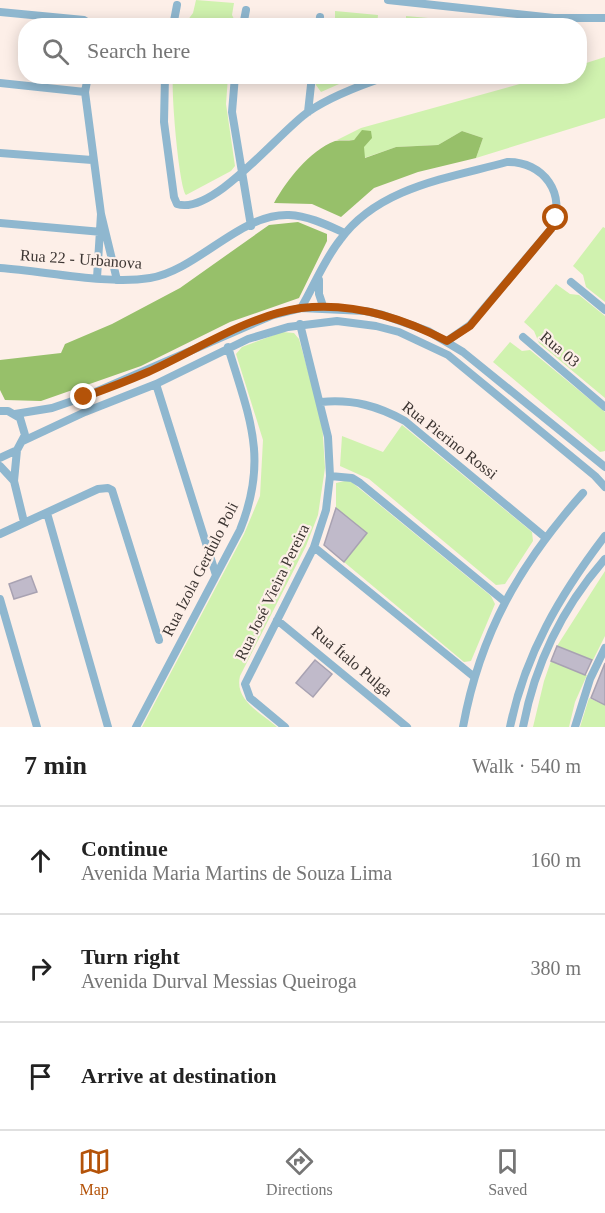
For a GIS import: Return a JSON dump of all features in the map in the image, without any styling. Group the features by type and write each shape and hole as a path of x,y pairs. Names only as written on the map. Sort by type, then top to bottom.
{"street":[{"path":"388,0 554,18 605,18"},
{"path":"174,18 177,4"},
{"path":"244,18 246,10"},
{"path":"0,12 63,18"},
{"path":"0,83 85,92"},
{"path":"86,84 85,92 92,160 102,232 97,278"},
{"path":"165,84 164,122 174,197 181,206 195,204 242,175 308,112 348,91 367,84"},
{"path":"234,84 232,112 250,226"},
{"path":"308,112 311,84"},
{"path":"0,153 92,160"},
{"path":"302,308 345,233 381,203 416,187 507,162 518,162 535,168 554,189 557,203 554,224 470,326 447,341"},
{"name":"Rua 22 - Urbanova","path":"0,268 117,280 159,276 183,266 250,226 269,218 290,215 308,218 345,233"},
{"path":"0,223 102,232"},
{"path":"102,232 117,280"},
{"path":"319,277 319,294 324,309"},
{"path":"571,282 605,310"},
{"path":"0,411 15,414 52,408 148,372 222,336 273,315 302,308 324,309 383,315 447,341 603,463"},
{"path":"24,522 14,481 17,450 23,441 85,412 156,384 228,347 300,324 337,321 376,326 420,340 448,355 586,468 605,487"},
{"name":"Rua José Vieira Pereira","path":"285,727 250,698 246,689 246,679 314,547 324,518 330,476 328,436 300,324"},
{"path":"463,352 464,341 470,326"},
{"name":"Rua 03","path":"523,337 605,407"},
{"name":"Rua Izola Gerdulo Poli","path":"136,727 247,513 256,467 252,428 228,347"},
{"path":"156,384 216,575"},
{"name":"Rua Pierino Rossi","path":"321,402 360,402 389,412 405,421 546,538"},
{"path":"15,414 23,423 23,441"},
{"path":"0,458 17,450"},
{"path":"0,466 14,481"},
{"path":"330,476 352,478 360,483 504,601"},
{"path":"0,534 98,489 108,488 116,497 159,640"},
{"path":"463,727 473,676 504,601 546,538 583,493"},
{"path":"47,513 108,727"},
{"path":"510,727 522,680 537,641 572,579 605,536"},
{"path":"314,547 473,676"},
{"path":"523,727 529,697 558,626 577,594 605,559"},
{"path":"0,599 37,727"},
{"name":"Rua Ítalo Pulga","path":"277,620 407,727"},
{"path":"575,727 590,679 605,648"}],"green space":[{"path":"196,0 234,3 234,18 189,18"},
{"path":"335,11 378,15 378,18 335,18"},
{"path":"605,57 605,118 476,158 483,138 462,131 438,145 396,147 364,158 362,131 354,140 337,140 361,128 520,84 587,84 587,63"},
{"path":"173,84 227,84 226,104 235,166 231,171 186,195 176,139"},
{"path":"316,84 339,84 321,92"},
{"path":"362,130 371,131 372,138 364,147 365,158 396,147 438,145 462,131 483,138 476,158 418,172 374,188 341,217 312,204 274,203 292,176 316,152 335,141 354,140"},
{"path":"298,222 327,234 327,241 299,298 230,322 141,366 41,401 5,400 0,390 0,360 61,353 65,344 112,324 180,288 269,225"},
{"path":"603,227 605,228 605,302 586,287 583,275 573,266"},
{"path":"556,284 570,294 579,295 605,316 605,398 539,343 534,331 524,322"},
{"path":"282,332 294,333 299,339 322,421 325,468 318,515 306,546 240,676 239,685 245,699 277,727 142,727 244,534 260,496 263,440 236,354 242,347"},
{"path":"510,342 522,351 530,350 605,412 605,451 600,452 493,362"},
{"path":"402,425 532,532 533,541 505,584 496,585 369,479 340,466 342,436 383,452"},
{"path":"349,480 491,596 495,604 471,661 464,662 344,562 367,533 336,508 336,483"},
{"path":"605,571 605,636 593,660 557,646"},
{"path":"551,661 587,675 575,702 569,727 533,727 544,681"},
{"path":"589,698 605,705 605,727 580,727"}],"building":[{"path":"336,508 367,533 344,562 324,545"},
{"path":"31,576 37,592 14,599 9,584"},
{"path":"557,646 592,660 585,675 551,661"},
{"path":"315,660 332,674 313,697 296,683"},
{"path":"605,663 605,705 591,698"}],"route":[{"path":"84,397 148,372 222,336 273,315 302,308 365,311 383,315 401,320 447,341 470,326 551,229 556,218"}]}
